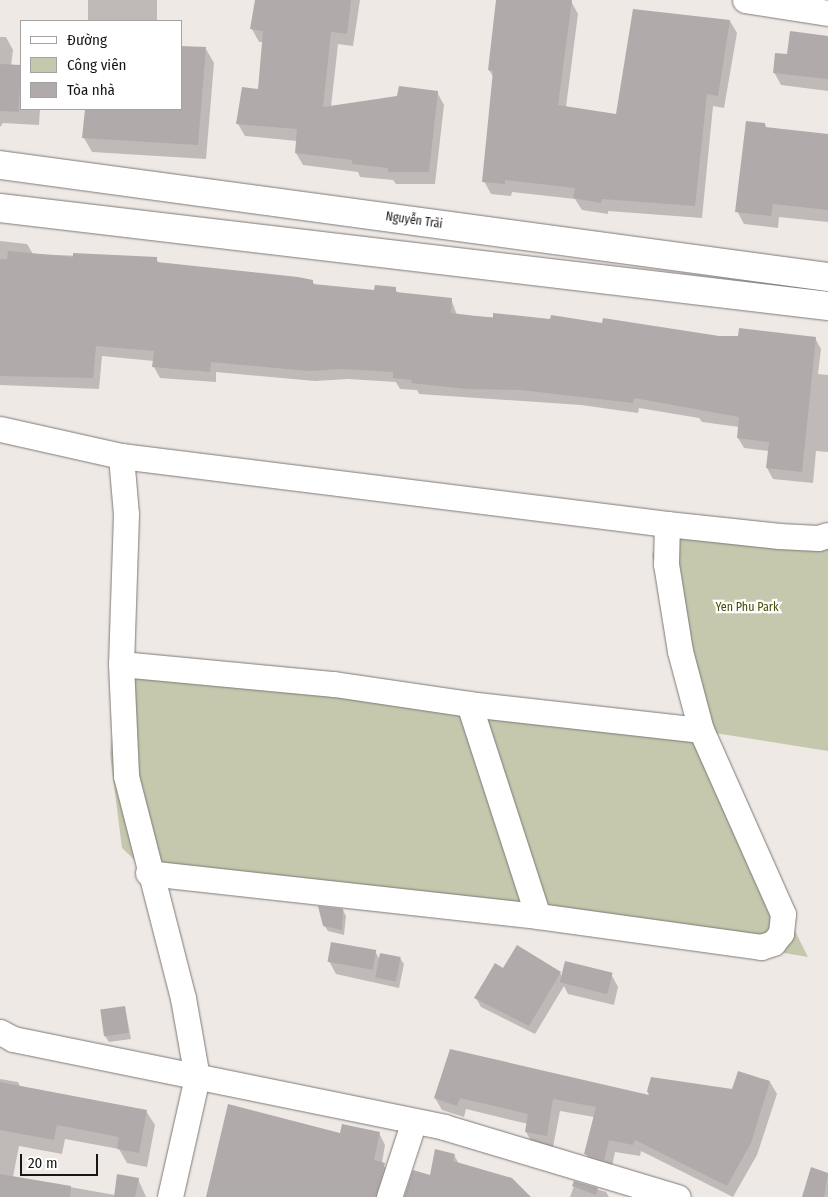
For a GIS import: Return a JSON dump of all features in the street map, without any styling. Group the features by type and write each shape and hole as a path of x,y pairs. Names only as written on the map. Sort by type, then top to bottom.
{"main road":[{"name":"Nguyễn Trãi","path":"0,165 828,277"},
{"path":"0,208 828,306"}],"street":[{"path":"745,0 828,13"},
{"path":"0,429 121,456 667,524 779,536 818,538 828,535"},
{"path":"121,456 126,514 121,664 126,776 148,873 183,998 197,1077 170,1197"},
{"path":"148,873 538,916 761,947 773,943 780,933 783,914 701,730 680,650 666,564 667,524"},
{"path":"121,664 334,684 469,704 701,730"},
{"path":"469,704 538,916"},
{"path":"0,1032 13,1039 414,1121 606,1173 678,1197"},
{"path":"389,1197 414,1121"}],"green space":[{"name":"Yen Phu Park","path":"667,524 828,529 828,751 702,731 728,797 808,957 730,944 148,873 122,848 110,754 121,664 698,730 652,555"}],"building":[{"path":"255,0 351,0 347,34 331,32 323,107 397,96 399,86 438,91 429,172 388,172 388,168 352,164 352,160 295,153 297,129 236,124 242,87 258,89 263,31 250,29"},
{"path":"496,0 572,0 558,105 616,114 633,9 730,20 718,96 707,94 695,206 602,199 601,203 573,198 575,188 505,180 505,184 482,182 493,71 488,70"},
{"path":"790,31 828,36 828,79 773,73 775,53 787,54"},
{"path":"182,46 206,47 198,145 82,138 85,110 182,110"},
{"path":"0,64 20,65 19,112 0,111"},
{"path":"746,121 765,123 765,127 828,134 828,210 773,204 771,216 735,212"},
{"path":"8,251 73,257 73,253 157,257 157,262 298,277 313,280 313,284 374,290 375,285 396,287 396,292 452,298 451,313 493,318 493,313 550,319 551,315 602,323 603,318 719,336 738,336 739,328 816,337 802,472 766,468 769,442 737,438 739,417 634,398 633,403 521,390 467,389 411,383 412,380 393,378 393,372 342,369 309,371 211,362 210,372 152,367 154,351 96,346 93,378 0,376 0,259 7,259"},
{"path":"318,906 343,909 342,930 323,926"},
{"path":"331,942 376,950 373,970 328,962"},
{"path":"517,945 561,972 529,1026 474,998 495,963 503,968"},
{"path":"380,953 401,957 396,982 375,978"},
{"path":"565,961 613,973 607,994 560,982"},
{"path":"125,1006 129,1033 104,1036 100,1009"},
{"path":"450,1049 649,1095 647,1091 651,1077 732,1089 738,1071 770,1081 751,1143 727,1186 635,1140 633,1145 609,1140 604,1160 584,1154 596,1107 553,1099 547,1136 525,1132 528,1114 460,1098 457,1106 434,1098"},
{"path":"0,1082 147,1110 139,1153 117,1149 119,1137 57,1125 54,1140 0,1130"},
{"path":"228,1104 340,1133 342,1124 380,1132 374,1160 385,1163 375,1197 206,1197"},
{"path":"435,1149 455,1154 453,1161 512,1178 531,1197 404,1197 413,1170 430,1175"},
{"path":"811,1167 828,1173 824,1197 802,1197"},
{"path":"0,1174 71,1186 70,1197 0,1197"},
{"path":"117,1174 139,1178 135,1197 114,1197"},
{"path":"574,1181 598,1188 596,1195 572,1186"}]}
